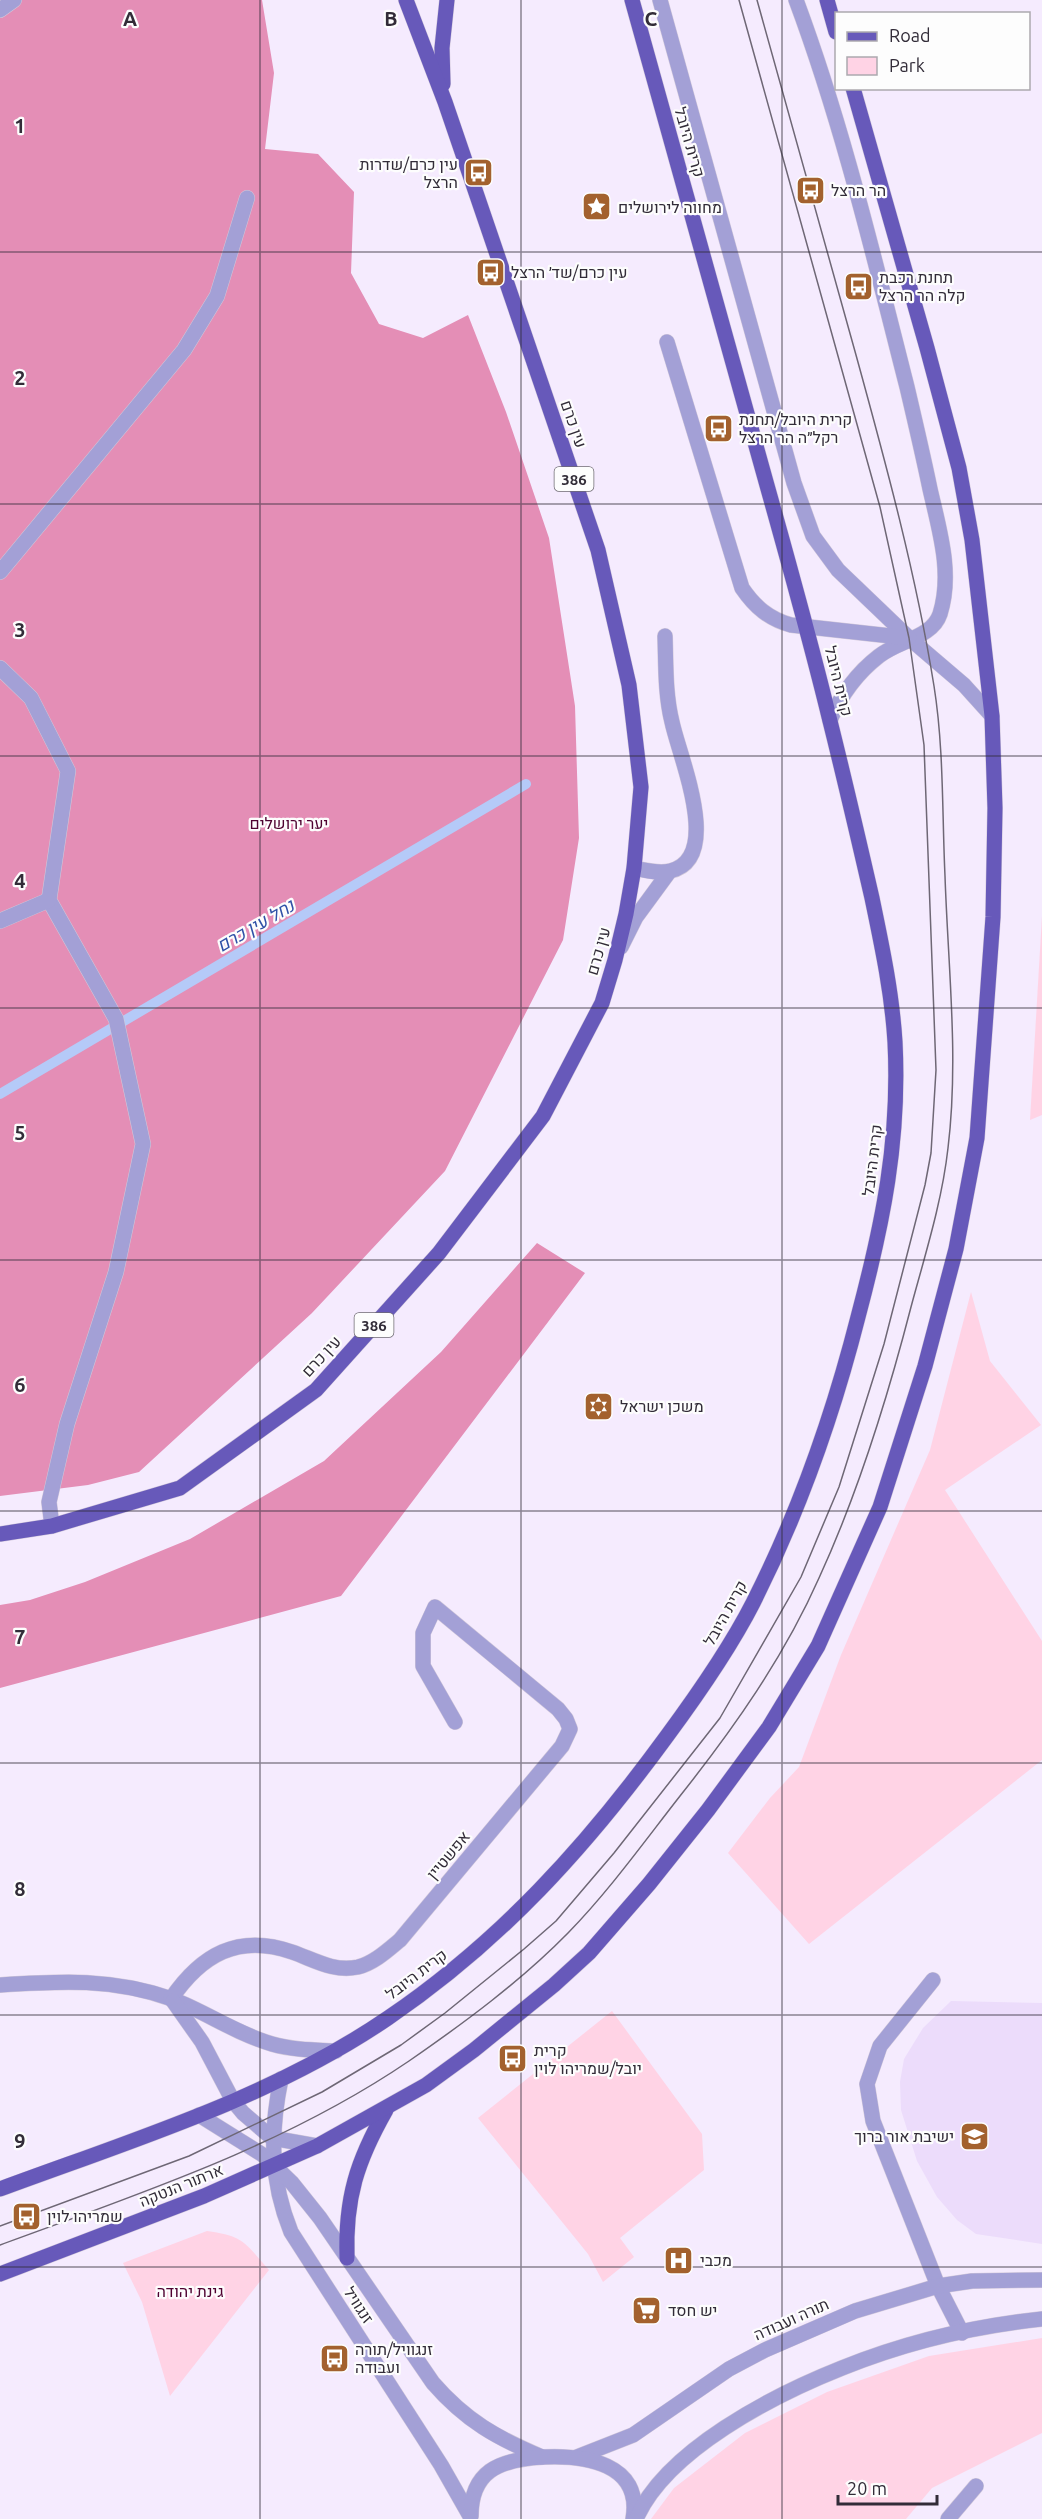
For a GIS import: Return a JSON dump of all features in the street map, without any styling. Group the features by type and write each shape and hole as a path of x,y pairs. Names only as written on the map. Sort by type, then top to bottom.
{"main road":[{"name":"עין כרם","path":"0,1534 52,1526 180,1488 316,1390 439,1252 543,1116 602,1003 615,960 634,868 641,787 629,685 598,550 445,102 406,0"},
{"name":"עין כרם","path":"445,102 442,48 447,0"},
{"name":"קרית היובל","path":"233,2101 336,2051 419,1996 504,1927 544,1887 647,1764 705,1684 750,1609 783,1538 828,1426 881,1229 894,1141 897,1100 890,989 857,832 806,627 632,0"},
{"path":"827,0 835,26"},
{"path":"275,2166 387,2109 426,2085 474,2050 589,1953 708,1810 769,1727 818,1646 855,1568 880,1507 925,1366 956,1249 977,1138 993,917 995,808 992,716 972,540 958,468 927,348 854,90"},
{"path":"0,2188 233,2101"},
{"path":"347,2258 346,2225 352,2189 371,2137 387,2109"},
{"name":"ארתור הנטקה","path":"0,2274 204,2196 275,2166"}],"street":[{"path":"0,10 14,0"},
{"path":"660,0 699,146 806,520 813,536 838,570 909,638 964,685 992,716"},
{"path":"796,0 812,41 873,251 942,544 945,583 939,615 929,630 909,638 880,655 867,666 845,693 830,720"},
{"path":"0,572 184,350 217,296 247,198"},
{"path":"667,342 742,588 752,602 775,620 806,627 909,638"},
{"path":"634,868 669,872 681,867 695,849 697,829 693,802 671,721 666,688 665,636"},
{"path":"0,668 31,698 68,771 49,900 116,1020 142,1144 116,1272 67,1424 49,1502 52,1526"},
{"path":"615,960 636,917 669,872"},
{"path":"0,921 49,900"},
{"name":"אפשטיין","path":"171,1999 185,1977 205,1960 234,1947 262,1945 290,1951 332,1968 359,1967 381,1956 400,1940 562,1746 570,1729 566,1719 435,1607 423,1633 423,1666 455,1722"},
{"path":"0,1985 67,1980 117,1984 171,1999 273,2044 307,2050 336,2051"},
{"path":"933,1980 880,2046 867,2084 873,2121 938,2286 962,2333"},
{"path":"171,1999 202,2042 233,2101 255,2125 273,2138 317,2146"},
{"name":"זנגוויל","path":"281,2079 273,2116 273,2138 275,2166 284,2214 291,2232 441,2465 471,2518"},
{"name":"זנגוויל","path":"199,2115 253,2148 275,2166 305,2198 433,2383 452,2405 471,2421 495,2436 542,2457"},
{"name":"תורה ועבודה","path":"577,2457 633,2434 729,2369 765,2350 855,2311 938,2286 972,2281 1042,2280"},
{"path":"635,2519 651,2491 688,2453 751,2413 842,2368 962,2333 1042,2319"},
{"path":"471,2518 471,2499 478,2483 490,2471 506,2463 542,2457 577,2457 609,2465 622,2477 632,2493 635,2519"},
{"path":"948,2519 976,2486"}],"shaded area":[{"name":"ישיבת אור ברוך","path":"951,2001 1042,2003 1042,2244 976,2234 957,2220 937,2197 917,2161 901,2110 900,2082 904,2059 923,2028"}],"green space":[{"name":"יער ירושלים","path":"0,0 262,0 274,73 265,149 318,154 354,192 351,273 379,324 423,338 468,315 506,412 549,538 575,706 579,838 563,940 445,1171 312,1313 139,1472 88,1485 0,1496"},
{"path":"1042,916 1042,1115 1030,1120"},
{"path":"537,1243 585,1273 341,1596 0,1688 0,1605 30,1600 85,1582 190,1539 324,1461 441,1352"},
{"path":"971,1292 990,1361 1041,1425 945,1490 1042,1641 1042,1760 809,1944 728,1853 770,1798 799,1767 841,1655 930,1450"},
{"path":"612,2011 702,2134 704,2170 620,2238 634,2257 603,2282 588,2254 478,2118"},
{"name":"גינת יהודה","path":"207,2231 237,2238 269,2270 170,2396 142,2302 123,2263"},
{"path":"1042,2338 1042,2433 932,2488 906,2519 651,2519 674,2488 745,2433 827,2392 929,2356"}],"waterway":[{"name":"נחל עין כרם","path":"0,1094 526,784"}],"tram line":[{"path":"0,2226 189,2156 322,2092 401,2045 445,2013 556,1921 614,1853 720,1718 801,1577 839,1487 884,1344 925,1185 931,1153 936,1070 924,745 909,638 880,507 739,0"},
{"path":"0,2245 210,2165 312,2118 361,2091 430,2047 492,2001 550,1951 583,1917 626,1866 720,1744 757,1691 790,1636 819,1578 847,1512 871,1445 933,1228 948,1148 953,1046 940,733 927,644 900,519 757,0"}],"place":[{"name":"עין כרם/שדרות הרצל","path":"479,173"},
{"name":"הר הרצל","path":"810,190"},
{"name":"מחווה לירושלים","path":"597,207"},
{"name":"עין כרם/שד׳ הרצל","path":"490,272"},
{"name":"תחנת רכבת קלה הר הרצל","path":"858,286"},
{"name":"קרית היובל/תחנת רקל״ה הר הרצל","path":"718,428"},
{"name":"משכן ישראל","path":"599,1406"},
{"name":"קרית יובל/שמריהו לוין","path":"513,2059"},
{"name":"ישיבת אור ברוך","path":"975,2136"},
{"name":"שמריהו לוין","path":"26,2216"},
{"name":"מכבי","path":"679,2260"},
{"name":"יש חסד","path":"647,2310"},
{"name":"זנגוויל/תורה ועבודה","path":"334,2358"}]}
